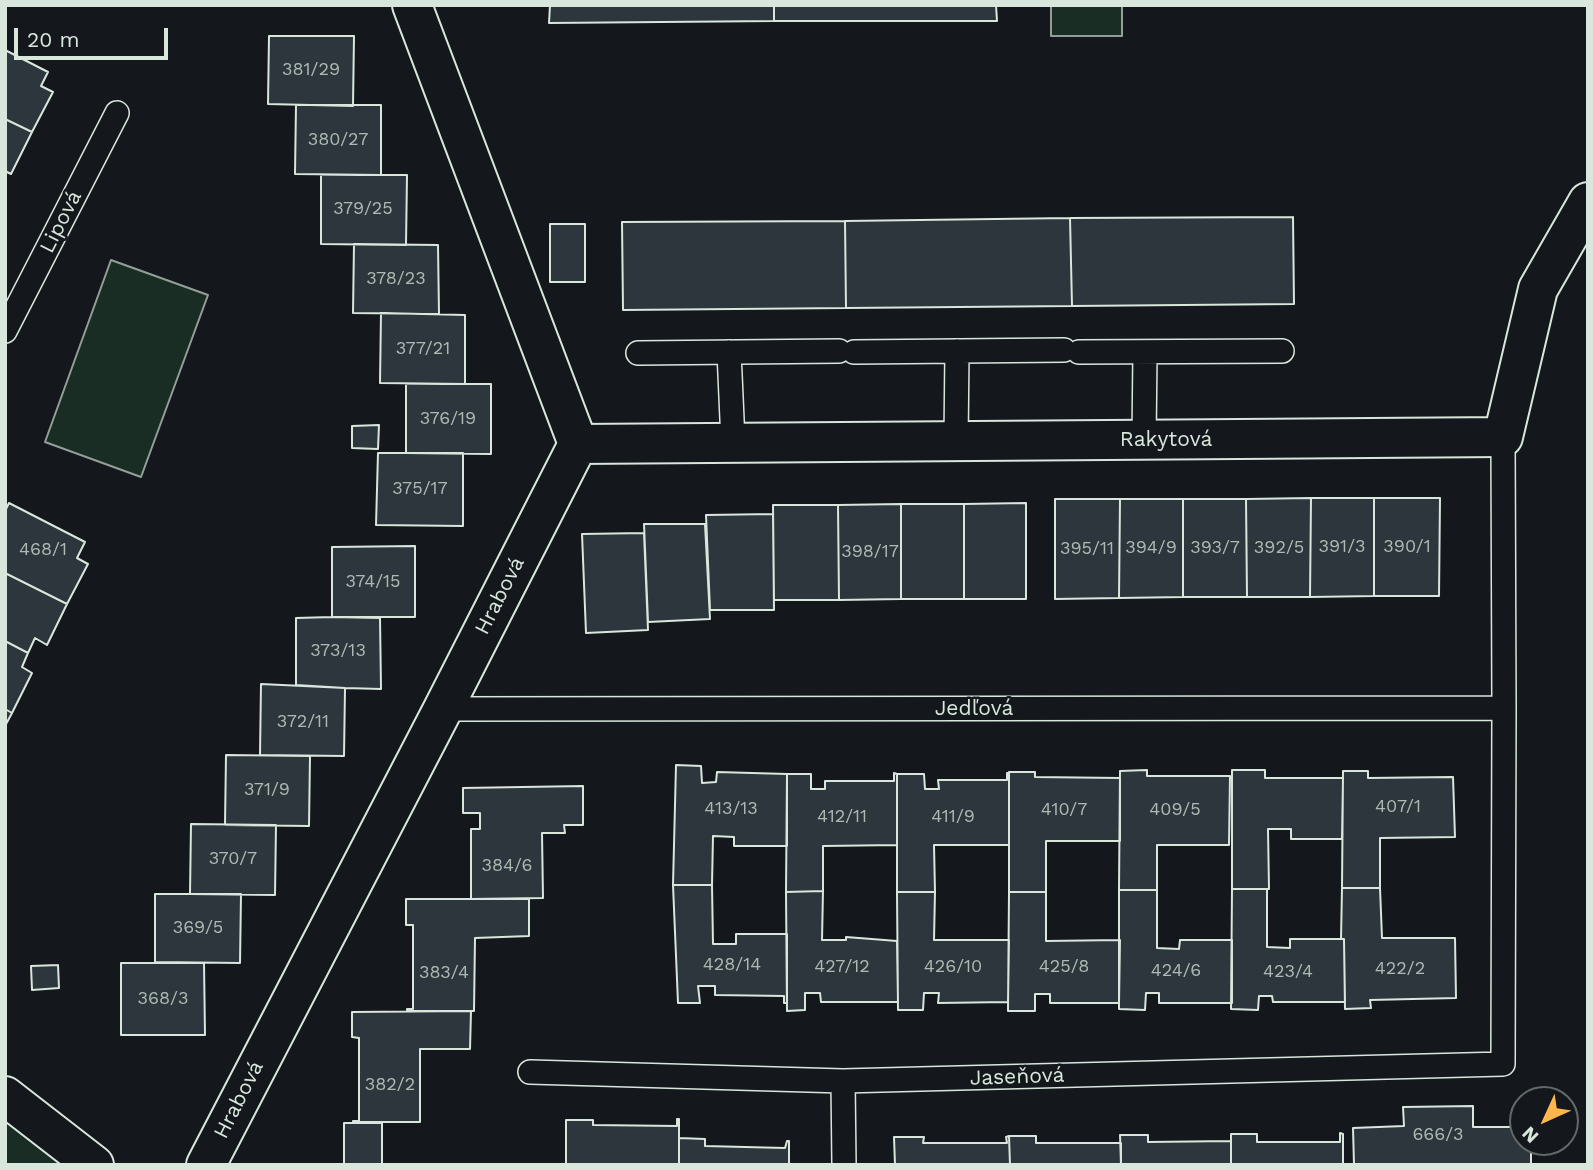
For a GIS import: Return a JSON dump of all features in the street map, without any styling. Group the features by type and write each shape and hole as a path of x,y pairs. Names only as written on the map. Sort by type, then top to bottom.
{"street":[{"path":"412,5 578,443"},
{"path":"1503,437 1538,289 1588,202"},
{"name":"Rakytová","path":"578,443 1503,437"},
{"name":"Hrabová","path":"206,1165 578,443"},
{"path":"5,1097 94,1165"}],"lane":[{"name":"Lipová","path":"5,331 117,113"},
{"path":"956,441 957,351"},
{"path":"638,353 1282,351"},
{"path":"729,352 733,442"},
{"path":"1144,440 1145,352"},
{"path":"1503,437 1504,708"},
{"name":"Jedľová","path":"443,709 1504,708"},
{"name":"Jaseňová","path":"530,1072 843,1081 1503,1064 1504,708"},
{"path":"843,1081 844,1165"}],"green space":[{"path":"1051,5 1122,5 1122,36 1051,36"},
{"path":"111,260 208,295 141,477 45,442"},
{"path":"5,1104 85,1165 5,1165"}],"building":[{"path":"550,5 774,5 774,21 549,23"},
{"path":"774,5 996,5 997,21 774,21"},
{"path":"269,36 354,36 353,106 268,104"},
{"path":"5,50 48,72 41,86 53,92 32,132 5,119"},
{"path":"296,105 381,105 381,175 295,174"},
{"path":"5,119 32,132 11,174 5,171"},
{"path":"321,175 407,175 406,245 321,244"},
{"path":"1293,217 1294,304 1072,306 1070,218"},
{"path":"1070,218 1072,306 846,308 845,221"},
{"path":"845,221 846,308 623,310 622,222"},
{"path":"550,224 585,224 585,282 550,282"},
{"path":"354,244 438,245 439,314 353,313"},
{"path":"381,313 465,315 465,384 380,383"},
{"path":"406,384 491,384 491,454 406,453"},
{"path":"379,425 378,449 352,448 352,426"},
{"path":"378,453 463,453 463,526 376,525"},
{"path":"1311,498 1310,597 1247,597 1246,499"},
{"path":"1311,498 1374,498 1374,596 1310,597"},
{"path":"1374,498 1440,498 1439,596 1374,596"},
{"path":"1055,499 1120,499 1119,598 1055,599"},
{"path":"1120,499 1183,499 1183,597 1119,598"},
{"path":"1183,499 1246,499 1247,597 1183,597"},
{"path":"9,503 85,542 77,558 88,564 67,604 5,573 5,511"},
{"path":"1026,503 1026,599 964,599 964,504"},
{"path":"901,504 901,599 839,600 838,505"},
{"path":"901,504 964,504 964,599 901,599"},
{"path":"773,505 838,505 839,600 774,600"},
{"path":"773,514 774,610 710,610 706,515"},
{"path":"644,524 705,524 710,619 648,622"},
{"path":"644,533 648,630 586,633 582,534"},
{"path":"415,546 415,617 332,617 332,547"},
{"path":"5,573 67,604 47,645 35,638 28,653 5,641"},
{"path":"296,618 380,618 381,689 296,685"},
{"path":"5,641 28,653 22,667 32,673 12,713 5,709"},
{"path":"261,684 345,688 344,756 260,755"},
{"path":"5,709 12,713 5,726"},
{"path":"226,755 310,756 309,826 225,825"},
{"path":"676,765 701,766 702,783 716,782 717,772 787,774 787,846 734,846 734,837 713,836 712,885 673,885"},
{"path":"1147,770 1147,776 1230,776 1229,845 1157,845 1157,890 1119,890 1120,771"},
{"path":"1232,770 1265,770 1265,778 1343,778 1342,839 1291,839 1291,829 1268,829 1269,889 1232,889"},
{"path":"1343,771 1368,771 1368,778 1453,777 1455,837 1380,838 1380,888 1342,888"},
{"path":"1009,772 1035,772 1035,777 1120,778 1120,841 1046,841 1046,892 1009,892"},
{"path":"894,773 897,774 897,845 823,846 823,891 786,892 787,774 811,774 811,789 825,789 825,781 894,781"},
{"path":"1007,773 1009,845 934,845 935,892 897,892 897,774 924,774 925,789 939,789 938,780 1007,780"},
{"path":"583,786 583,825 564,825 565,833 542,833 543,898 471,899 471,829 480,829 480,813 463,813 463,788"},
{"path":"191,824 276,825 275,895 190,894"},
{"path":"673,885 712,885 713,944 736,944 736,934 787,934 787,1003 784,1003 784,996 715,995 715,986 698,986 700,1003 678,1003"},
{"path":"1342,888 1380,888 1382,938 1455,938 1456,998 1370,1000 1371,1008 1345,1009 1344,939 1341,939"},
{"path":"1232,889 1267,889 1267,947 1290,948 1290,939 1344,939 1345,1002 1273,1002 1272,996 1259,996 1258,1010 1231,1009"},
{"path":"1119,890 1157,890 1157,948 1179,949 1180,940 1232,940 1232,1003 1159,1003 1159,993 1146,993 1145,1010 1119,1009"},
{"path":"823,891 822,940 846,940 846,937 897,941 898,1002 821,1002 820,993 805,993 805,1010 787,1011 786,892"},
{"path":"897,892 935,892 934,940 1009,940 1008,1002 938,1003 939,993 924,993 923,1010 898,1010"},
{"path":"1009,892 1046,892 1046,941 1120,940 1119,1003 1050,1003 1050,994 1035,994 1035,1011 1008,1011"},
{"path":"155,894 241,894 240,963 155,962"},
{"path":"406,899 529,899 529,936 475,938 474,1011 407,1011 413,1009 413,925 406,925"},
{"path":"121,963 204,963 205,1035 121,1035"},
{"path":"58,965 59,988 32,990 31,966"},
{"path":"471,1011 470,1049 420,1049 420,1122 353,1122 359,1121 359,1038 352,1037 352,1012"},
{"path":"1473,1106 1473,1127 1509,1127 1509,1156 1531,1156 1531,1165 1354,1165 1353,1128 1404,1126 1403,1107"},
{"path":"677,1119 679,1165 566,1165 566,1120 593,1120 593,1125 677,1126"},
{"path":"344,1123 382,1123 382,1165 344,1165"},
{"path":"1340,1133 1343,1134 1343,1165 1231,1165 1231,1134 1257,1134 1257,1142 1340,1142"},
{"path":"1120,1135 1148,1135 1148,1142 1231,1141 1231,1165 1121,1165"},
{"path":"1009,1136 1010,1165 895,1165 894,1137 924,1137 923,1143 1007,1143 1006,1137"},
{"path":"1009,1136 1036,1136 1036,1143 1121,1143 1121,1165 1010,1165"},
{"path":"679,1138 705,1139 705,1146 785,1148 789,1141 789,1165 679,1165"}]}
